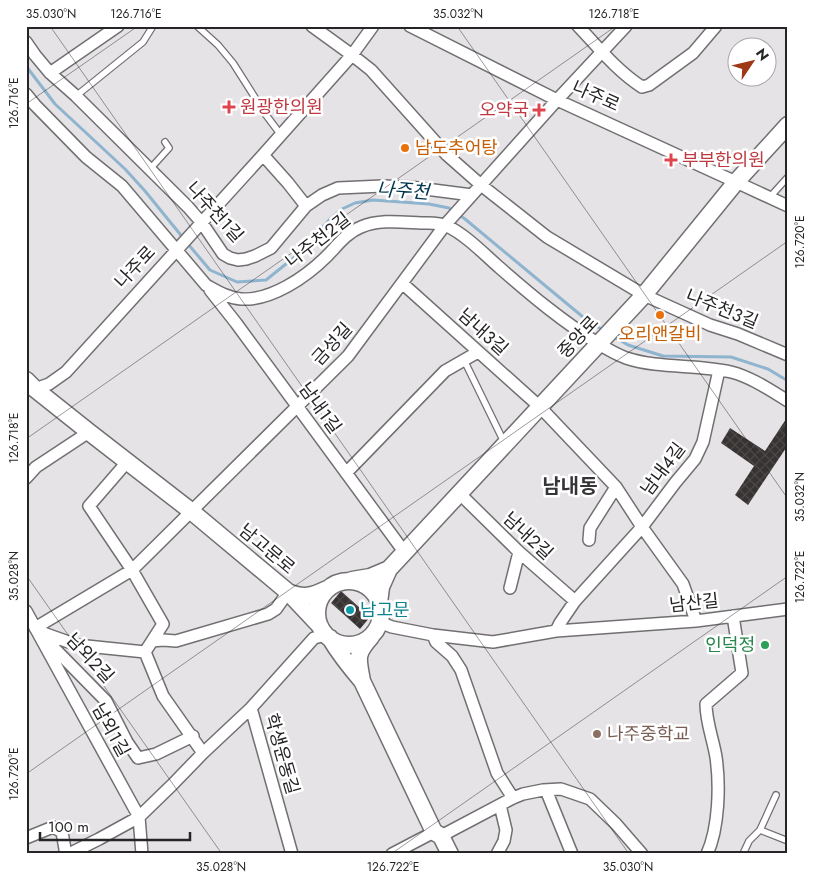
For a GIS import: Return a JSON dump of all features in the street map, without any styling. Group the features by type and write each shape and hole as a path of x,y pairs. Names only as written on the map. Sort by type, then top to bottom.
{"street":[{"path":"50,73 118,26"},
{"path":"312,26 371,70 447,156 481,185 547,237 640,299"},
{"name":"나주로","path":"29,387 49,384 66,372 263,156 352,55 373,26"},
{"name":"나주로","path":"410,26 557,100 788,206"},
{"path":"578,26 632,81 642,87 649,85 693,53 716,26"},
{"name":"금성길","path":"191,511 348,356 445,225 626,26"},
{"name":"나주천1길","path":"26,42 50,73 150,169 201,224 223,254 230,258 246,259 270,248 306,206 330,191 343,188 383,186 472,195"},
{"name":"나주천2길","path":"26,94 86,157 122,186 179,249 206,285 231,297 240,299 260,297 277,291 322,261 346,236 360,227 386,222 445,225 460,234 524,289 575,329 600,342 614,353 647,363 731,372 757,382 786,397"},
{"path":"26,114 35,105"},
{"name":"중앙로","path":"389,569 640,299 736,182 788,125"},
{"path":"263,156 306,206"},
{"name":"남내3길","path":"402,283 540,407"},
{"name":"남내1길","path":"206,285 226,309 405,553"},
{"name":"나주천3길","path":"640,299 710,326 738,334 788,355"},
{"path":"346,473 445,371 478,352"},
{"name":"남내4길","path":"642,526 698,454 703,442 719,370"},
{"name":"남고문로","path":"29,387 191,511 288,592 276,609 268,614 176,641 152,641"},
{"name":"남내4길","path":"540,407 616,487 683,584 696,621"},
{"path":"26,478 31,466 89,432"},
{"path":"126,462 89,506 132,570 163,624 145,652 163,696 204,752"},
{"name":"남내4길","path":"589,540 590,528 616,487"},
{"name":"남내2길","path":"460,494 519,552 575,601"},
{"path":"36,628 132,570 191,511"},
{"path":"556,631 575,601 642,526"},
{"path":"510,588 519,552"},
{"path":"288,592 297,596 316,594 336,583 363,579 389,569"},
{"path":"379,603 381,587 389,569"},
{"path":"346,581 357,582 366,586 374,593 379,603 381,614 376,628 359,655 362,681"},
{"path":"327,589 321,597 317,617 325,633 350,668 362,681 437,834 450,854"},
{"path":"288,592 334,641 354,644 365,640 376,628"},
{"path":"733,616 788,609"},
{"name":"남외1길","path":"26,611 139,817 142,854"},
{"name":"남산길","path":"376,628 392,626 433,635 493,642 556,631 696,621 733,616 742,673 706,704 706,714 716,756 719,783 713,839 707,854"},
{"name":"남외1길","path":"36,628 46,634 78,645 145,652"},
{"name":"학생운동길","path":"292,854 251,708 314,638 325,633"},
{"name":"남외2길","path":"46,634 55,650 106,701 127,742 138,758 156,754 193,736"},
{"path":"433,635 436,642 452,656 461,670 497,773 513,798"},
{"path":"69,854 139,817 251,708"},
{"path":"546,790 572,854"},
{"path":"392,854 522,794 546,790 561,790 590,798 642,854"},
{"path":"497,854 504,841 506,830 500,805"},
{"path":"26,838 53,827 62,832 65,854"}],"lane":[{"path":"76,96 143,42 153,26"},
{"path":"197,26 229,58 281,135"},
{"path":"150,169 169,148 165,142"},
{"path":"769,198 788,177"},
{"name":"남내3길","path":"464,360 505,444"},
{"path":"743,854 749,841 760,830 776,795"},
{"path":"760,830 788,841"}],"building":[{"path":"788,416 788,445 748,505 735,495 754,466 721,443 730,428 765,451"},
{"name":"남고문","path":"341,591 370,617 360,629 331,603"}],"waterway":[{"name":"나주천","path":"26,66 55,104 125,169 184,239"},
{"name":"나주천","path":"188,244 210,270 237,282 266,280 296,256 330,219 342,209 355,203 373,200 429,204 449,208 465,219 589,322 603,330"},
{"name":"나주천","path":"613,336 628,345 663,356 731,357 768,369 788,381"}],"place":[{"name":"원광한의원","path":"229,107"},
{"name":"오약국","path":"539,110"},
{"name":"남도추어탕","path":"405,148"},
{"name":"부부한의원","path":"671,160"},
{"name":"오리앤갈비","path":"660,315"},
{"name":"남고문","path":"350,610"},
{"name":"인덕정","path":"765,645"},
{"name":"나주중학교","path":"597,734"}],"district":[{"name":"남내동","path":"570,486"}]}
